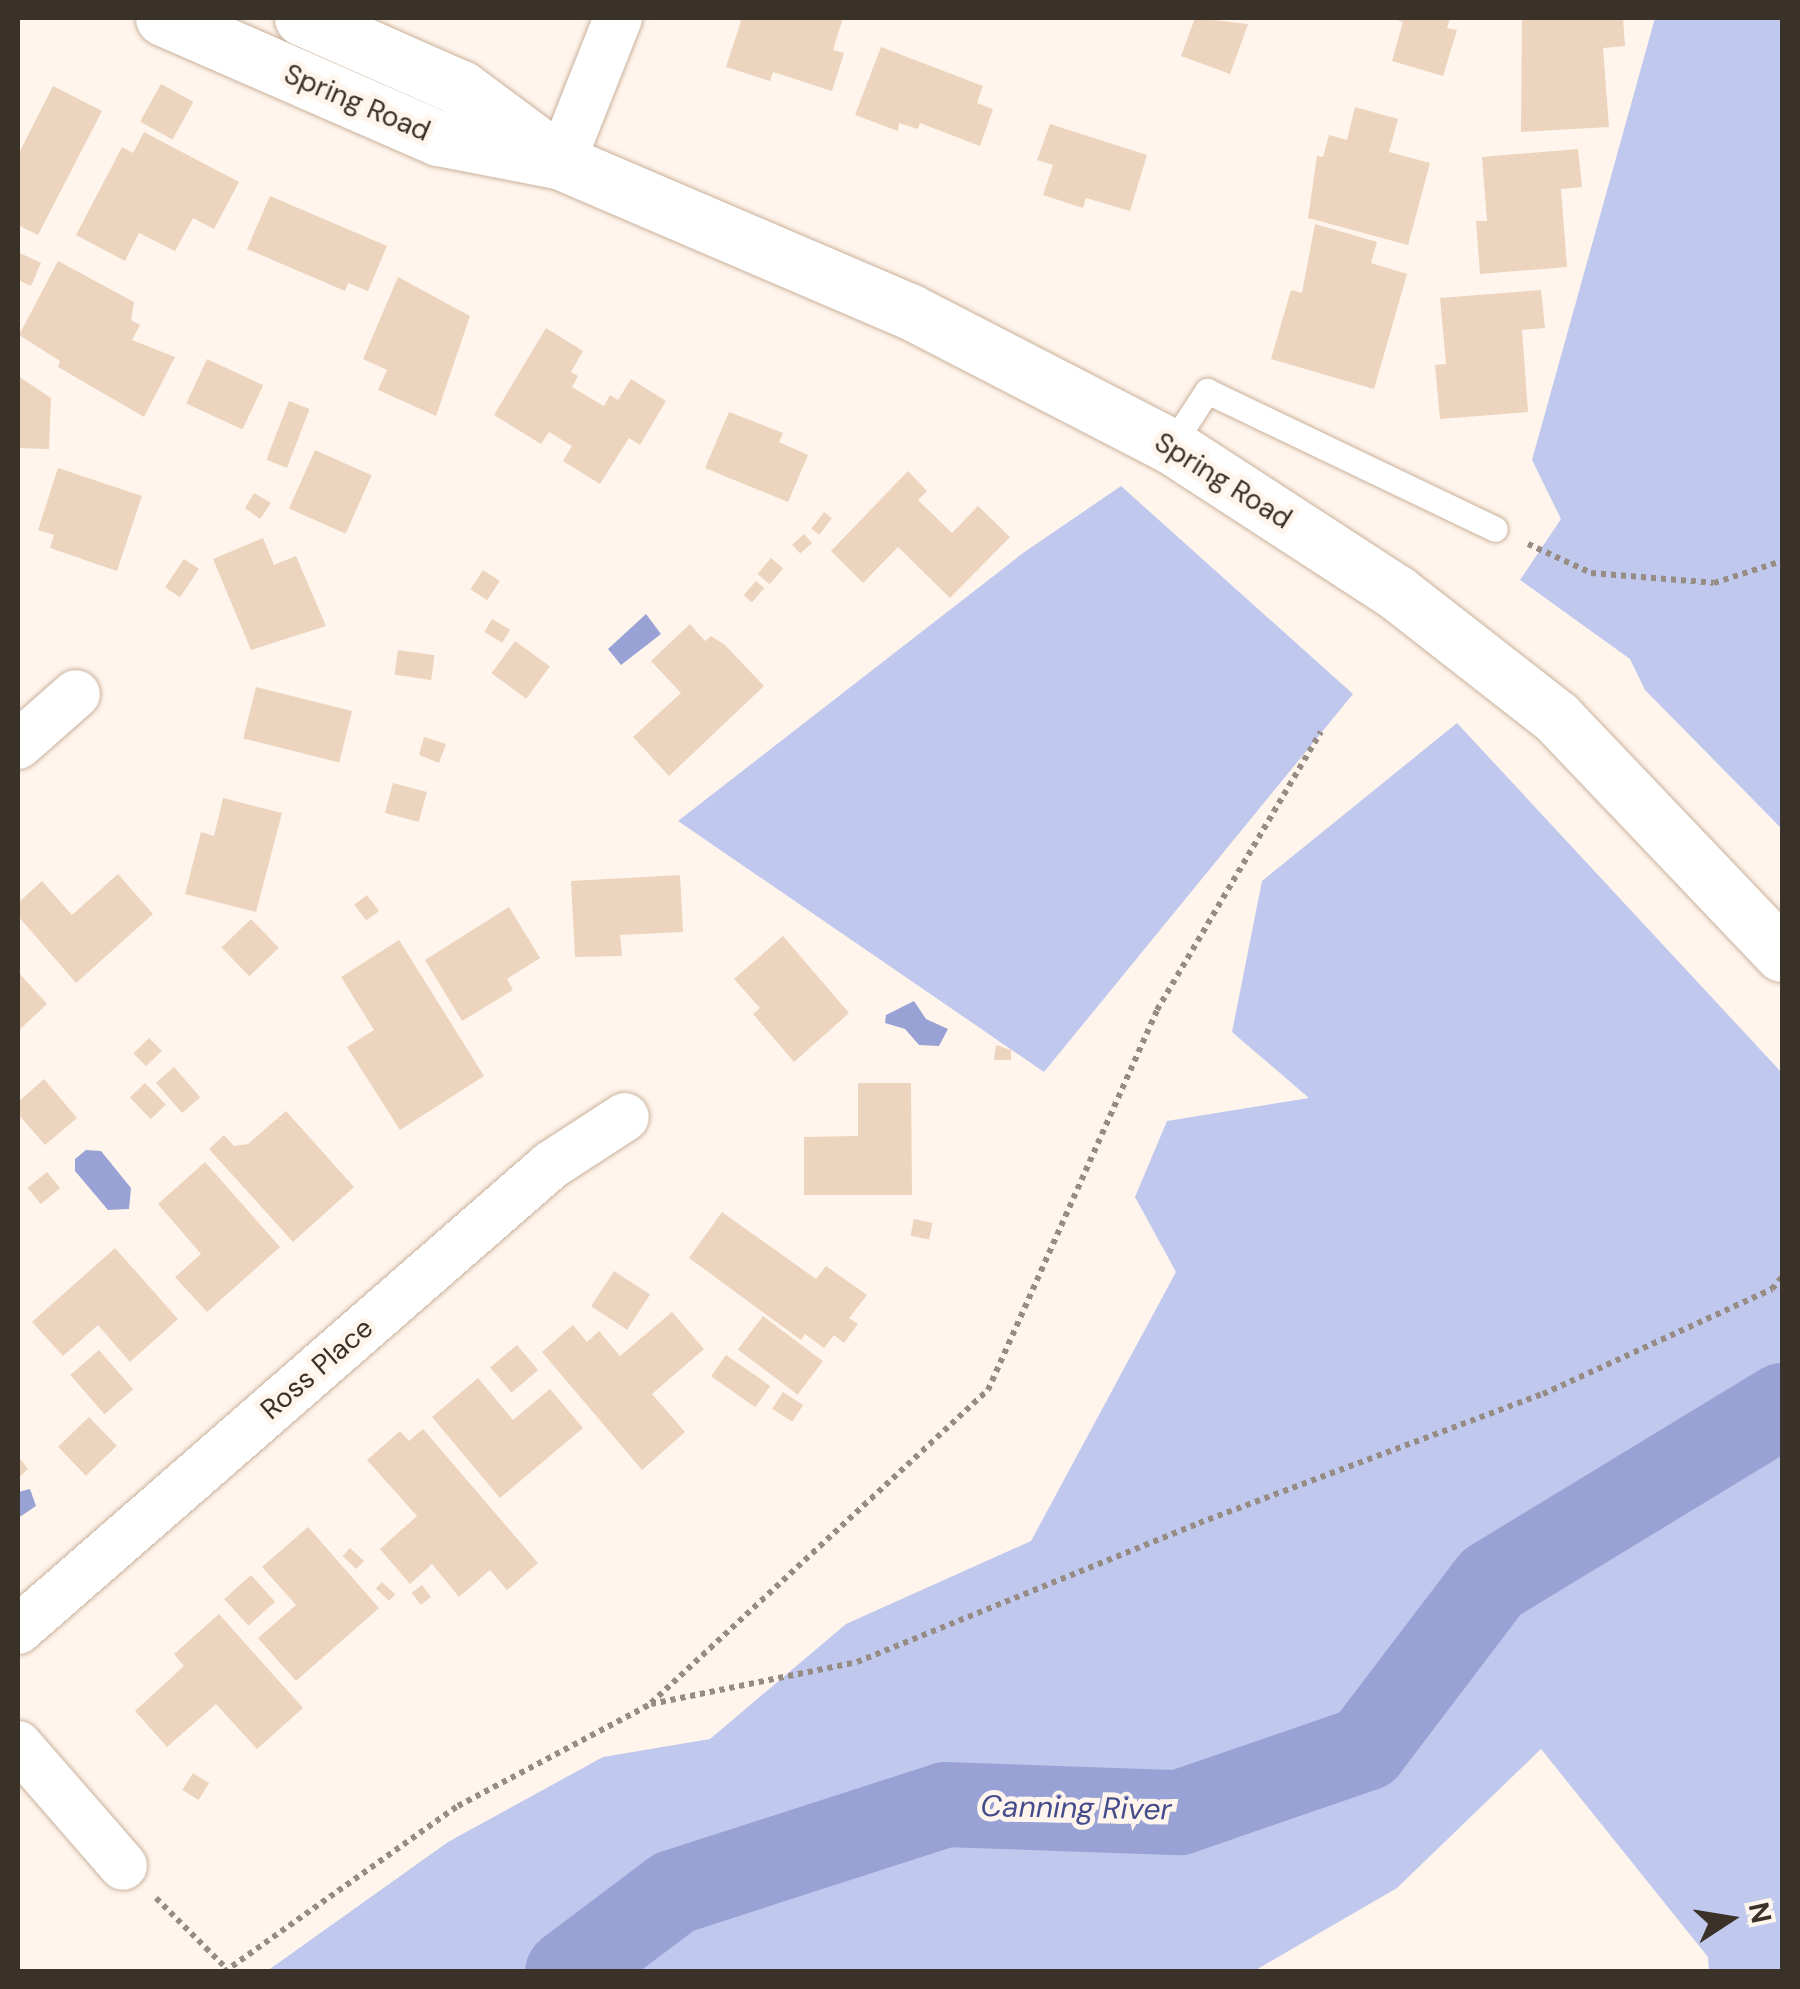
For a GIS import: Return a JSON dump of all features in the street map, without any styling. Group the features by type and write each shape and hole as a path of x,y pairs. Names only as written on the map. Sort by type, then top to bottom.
{"main road":[{"name":"Spring Road","path":"162,18 438,138 560,162 909,311 1171,446 1396,592 1556,718 1782,954"},
{"name":"Spring Road","path":"302,18 461,88 560,162"}],"street":[{"path":"560,162 618,18"},
{"path":"18,744 76,694"},
{"name":"Ross Place","path":"18,1630 551,1165 625,1118"},
{"path":"18,1745 123,1866"}],"lane":[{"path":"1171,446 1207,392 1495,529"}],"path":[{"path":"1495,529 1591,574 1714,583 1782,561"},
{"path":"123,1866 225,1970 458,1806 650,1704 988,1390 1157,1010 1321,732"},
{"path":"650,1704 857,1662 1199,1523 1543,1394 1772,1289 1782,1277"}],"shaded area":[{"path":"1655,18 1782,18 1782,829 1645,690 1630,659 1520,580 1561,519 1532,460"},
{"path":"1121,486 1353,694 1044,1072 678,821 1023,553"},
{"path":"646,614 661,634 621,665 608,649"},
{"path":"1457,723 1782,1073 1782,1971 1709,1971 1708,1957 1541,1749 1397,1888 1254,1971 267,1971 448,1842 603,1757 710,1739 846,1624 1031,1541 1176,1272 1135,1197 1167,1121 1309,1098 1232,1032 1262,881"},
{"path":"914,1001 926,1019 948,1029 939,1046 919,1045 905,1029 885,1023 886,1015"},
{"path":"86,1150 101,1151 131,1188 129,1209 108,1210 75,1171 75,1159"},
{"path":"30,1489 36,1506 18,1518 18,1492"}],"building":[{"path":"742,18 843,18 833,50 844,53 832,91 773,72 770,81 726,67"},
{"path":"1195,18 1248,24 1230,74 1181,56"},
{"path":"1391,18 1450,18 1447,28 1457,30 1443,76 1392,61 1403,22"},
{"path":"1522,18 1623,18 1625,46 1603,48 1609,127 1521,132"},
{"path":"881,47 983,86 977,103 993,109 980,146 920,123 918,129 899,123 898,131 855,115"},
{"path":"161,84 193,102 173,140 140,122"},
{"path":"53,86 102,111 38,235 18,225 18,155"},
{"path":"1355,107 1398,119 1389,152 1430,163 1408,245 1308,218 1317,156 1323,157 1329,135 1347,140"},
{"path":"1050,124 1147,155 1130,211 1086,198 1083,208 1043,195 1053,165 1037,160"},
{"path":"144,132 239,182 214,229 193,218 175,251 139,233 125,261 76,235 122,147 133,153"},
{"path":"1578,149 1582,187 1561,189 1567,267 1480,274 1476,221 1487,221 1482,157"},
{"path":"270,196 387,246 368,291 348,283 345,291 247,249"},
{"path":"1315,224 1377,242 1371,263 1407,274 1374,389 1271,359 1291,290 1302,293"},
{"path":"20,253 41,263 31,286 18,280"},
{"path":"58,261 134,302 131,320 140,325 132,340 175,357 144,417 58,367 60,361 19,335"},
{"path":"398,277 470,316 436,416 378,390 387,370 363,359"},
{"path":"1541,290 1545,328 1522,330 1528,412 1440,419 1435,365 1446,364 1440,298"},
{"path":"546,328 583,351 571,372 578,376 572,387 604,406 610,395 618,400 631,379 666,401 640,445 629,438 600,484 563,461 572,446 549,432 541,444 494,415"},
{"path":"207,359 263,385 242,430 186,403"},
{"path":"18,376 51,398 49,449 18,448"},
{"path":"289,401 310,409 287,468 266,460"},
{"path":"729,412 783,433 779,442 808,455 788,502 705,468"},
{"path":"315,450 372,475 346,534 289,508"},
{"path":"58,468 142,496 117,571 50,548 54,535 38,530"},
{"path":"908,471 927,491 918,500 952,533 978,506 1010,537 950,598 898,547 863,583 831,551"},
{"path":"254,493 271,503 260,519 245,508"},
{"path":"824,512 832,518 819,535 811,529"},
{"path":"804,534 812,543 800,554 792,545"},
{"path":"263,538 274,565 296,556 326,626 251,650 213,559"},
{"path":"771,558 783,568 770,584 758,574"},
{"path":"184,559 199,569 180,597 165,587"},
{"path":"483,570 500,581 487,600 470,589"},
{"path":"756,581 764,588 752,603 744,595"},
{"path":"492,619 510,630 502,643 484,632"},
{"path":"690,624 705,641 711,636 725,645 764,686 669,776 633,737 681,693 651,661"},
{"path":"515,641 550,666 526,699 491,673"},
{"path":"398,650 435,655 431,680 395,675"},
{"path":"256,687 352,711 339,762 243,738"},
{"path":"424,737 446,744 439,763 419,755"},
{"path":"393,783 427,792 419,822 385,813"},
{"path":"223,798 282,813 256,912 185,894 201,832 214,836"},
{"path":"118,874 153,914 76,983 18,916 18,903 42,881 72,915"},
{"path":"680,875 683,932 620,935 622,956 575,957 571,881"},
{"path":"367,895 379,911 366,921 354,905"},
{"path":"509,907 540,958 507,979 513,990 462,1021 425,960"},
{"path":"251,919 279,948 249,976 222,947"},
{"path":"783,936 849,1013 794,1062 753,1014 760,1008 734,979"},
{"path":"399,940 484,1076 400,1130 347,1047 374,1030 341,977"},
{"path":"18,972 47,1004 18,1031"},
{"path":"149,1038 162,1051 146,1066 133,1054"},
{"path":"996,1045 1011,1050 1011,1060 994,1060"},
{"path":"174,1067 200,1097 182,1113 156,1083"},
{"path":"44,1079 77,1118 45,1145 18,1114 18,1102"},
{"path":"145,1083 166,1105 151,1119 130,1098"},
{"path":"858,1083 911,1083 912,1195 804,1195 804,1137 858,1136"},
{"path":"286,1111 354,1187 293,1242 209,1149 224,1135 234,1146 248,1144"},
{"path":"205,1162 280,1247 207,1312 175,1277 201,1254 158,1204"},
{"path":"47,1172 60,1188 41,1204 28,1188"},
{"path":"722,1212 816,1279 826,1266 867,1295 849,1318 858,1324 844,1343 834,1335 824,1348 805,1334 801,1340 689,1258"},
{"path":"914,1219 933,1223 929,1240 910,1236"},
{"path":"115,1248 178,1319 130,1362 98,1325 63,1356 32,1322"},
{"path":"614,1271 650,1294 627,1330 591,1306"},
{"path":"672,1312 704,1349 652,1394 685,1432 642,1470 542,1352 573,1325 587,1342 599,1331 620,1356"},
{"path":"763,1316 823,1361 798,1395 738,1350"},
{"path":"517,1345 538,1370 511,1393 490,1367"},
{"path":"99,1350 133,1389 104,1414 70,1375"},
{"path":"726,1355 770,1386 755,1407 711,1376"},
{"path":"478,1378 513,1420 550,1389 583,1428 500,1498 432,1417"},
{"path":"783,1392 803,1405 792,1422 772,1409"},
{"path":"89,1417 117,1446 86,1476 58,1447"},
{"path":"423,1429 538,1563 507,1590 490,1570 459,1597 432,1564 410,1584 380,1549 417,1516 367,1460 400,1431 409,1441"},
{"path":"18,1456 28,1469 18,1478"},
{"path":"308,1527 379,1608 296,1681 258,1638 296,1605 262,1567"},
{"path":"350,1548 364,1561 356,1569 342,1556"},
{"path":"251,1575 275,1602 248,1626 224,1599"},
{"path":"382,1582 395,1594 389,1601 376,1589"},
{"path":"422,1585 431,1597 421,1605 412,1593"},
{"path":"219,1614 303,1708 257,1749 216,1704 167,1747 135,1711 184,1666 174,1654"},
{"path":"193,1773 209,1783 199,1800 182,1790"}],"waterway":[{"name":"Canning River","path":"567,1972 673,1892 945,1804 1179,1812 1365,1748 1491,1582 1782,1405"}]}
